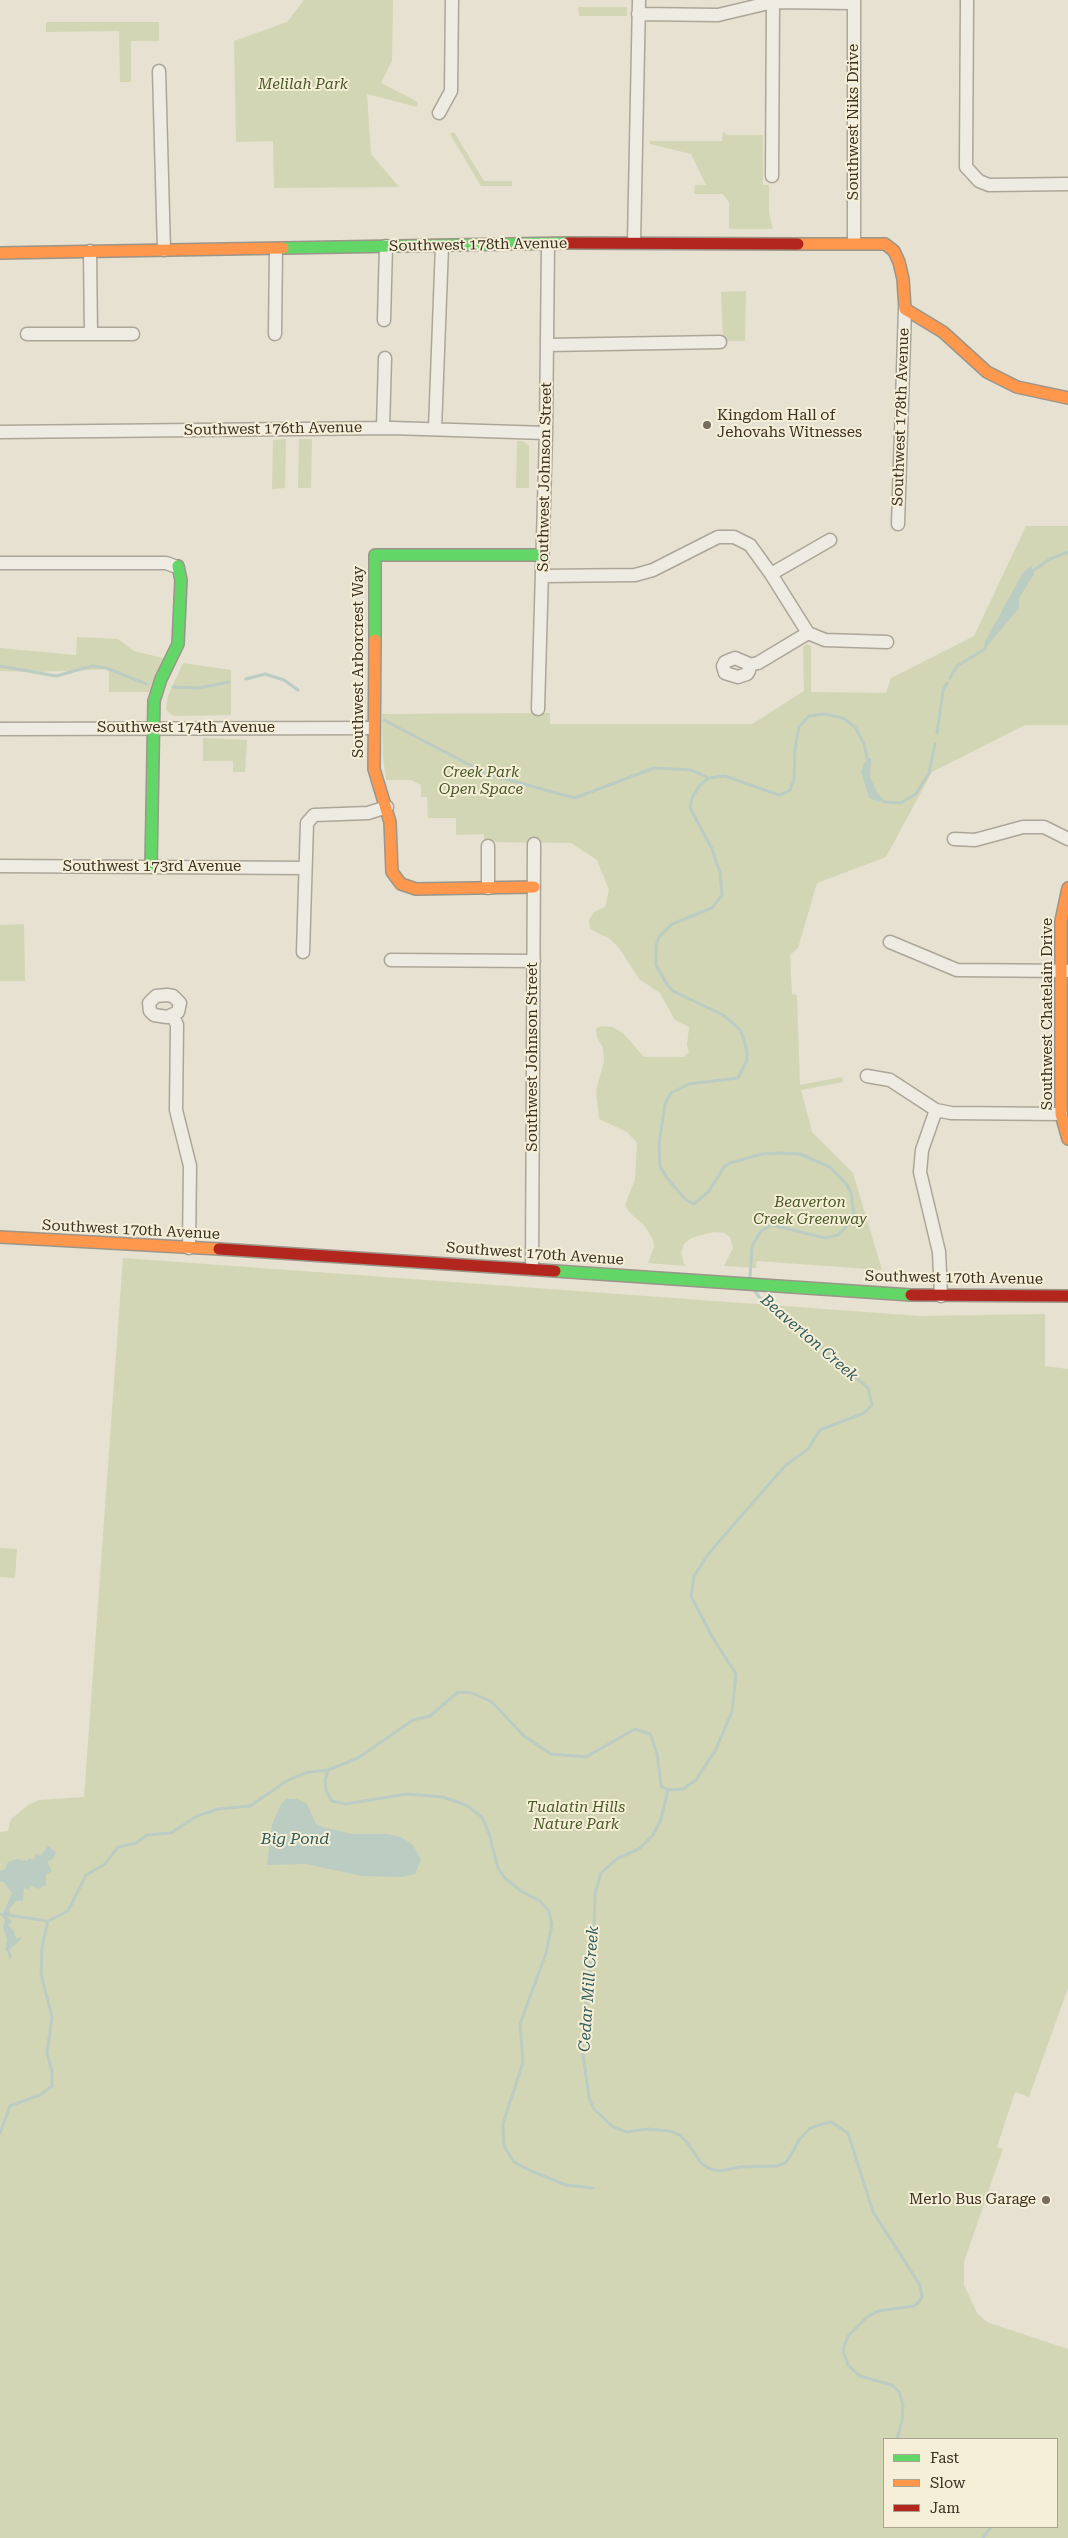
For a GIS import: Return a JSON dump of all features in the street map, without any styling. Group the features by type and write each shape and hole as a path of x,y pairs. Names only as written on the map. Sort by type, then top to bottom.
{"street":[{"path":"439,112 451,91 452,0"},
{"path":"634,242 639,0"},
{"path":"967,0 966,167 978,181 989,185 1068,184"},
{"path":"638,14 718,15 772,2 854,2"},
{"path":"772,2 772,176"},
{"name":"Southwest Niks Drive","path":"854,2 854,243"},
{"path":"159,71 164,250"},
{"name":"Southwest 178th Avenue","path":"0,253 548,245 634,242 689,245 885,244 894,251 903,279 905,309 898,524"},
{"name":"Southwest Johnson Street","path":"538,710 543,576 548,245"},
{"path":"384,320 386,246"},
{"path":"435,429 442,246"},
{"path":"275,334 276,249"},
{"path":"90,251 91,334"},
{"name":"Southwest 178th Avenue","path":"905,309 943,332 987,372 1017,387 1068,398"},
{"path":"27,334 133,334"},
{"path":"547,345 720,342"},
{"path":"383,428 384,358"},
{"name":"Southwest 176th Avenue","path":"0,432 383,428 546,432"},
{"path":"543,576 635,575 653,570 718,537 734,537 750,544 772,574 808,633 825,640 887,642"},
{"path":"772,574 830,540"},
{"name":"Southwest Arborcrest Way","path":"488,888 416,888 401,884 392,872 390,822 374,769 372,728 375,555 543,555"},
{"path":"0,563 166,563 177,566 181,573 178,644 161,679 154,701 151,867"},
{"path":"749,665 758,663 808,633"},
{"name":"Southwest 174th Avenue","path":"0,729 153,727 372,728"},
{"path":"303,952 305,830 310,818 319,814 368,813 387,807"},
{"path":"954,839 976,840 1023,827 1044,827 1068,839"},
{"name":"Southwest Johnson Street","path":"532,1269 534,844"},
{"path":"488,846 488,888 534,887"},
{"name":"Southwest 173rd Avenue","path":"0,866 304,868"},
{"name":"Southwest Chatelain Drive","path":"1068,888 1062,921 1065,971 1062,1114 1068,1139"},
{"path":"890,942 957,970 1065,971"},
{"path":"390,960 534,961"},
{"path":"173,1016 177,1025 176,1110 190,1166 189,1248"},
{"path":"867,1076 890,1080 936,1110 951,1113 1062,1114"},
{"path":"936,1110 922,1150 920,1172 939,1252 941,1296"},
{"name":"Southwest 170th Avenue","path":"0,1237 941,1296 1068,1296"}],"green space":[{"name":"Melilah Park","path":"304,0 393,0 392,61 381,83 418,102 417,107 367,94 371,154 399,187 274,188 273,141 236,142 234,41 287,22"},
{"path":"578,7 627,7 627,16 579,16"},
{"path":"46,22 159,22 159,41 131,41 131,82 120,82 119,31 46,32"},
{"path":"723,131 727,135 763,135 763,185 769,185 769,213 773,229 729,229 729,202 723,194 694,194 695,185 706,185 691,154 650,144 650,141 722,141"},
{"path":"454,132 484,181 512,181 512,186 481,186 450,134"},
{"path":"746,291 745,341 723,341 721,292"},
{"path":"286,439 285,488 272,489 273,440"},
{"path":"299,439 312,439 311,488 298,488"},
{"path":"517,441 523,441 529,446 529,488 516,488"},
{"path":"1026,526 1068,526 1068,725 1025,725 932,772 886,857 817,883 798,948 790,955 792,994 797,995 800,1085 842,1077 843,1082 801,1090 812,1132 853,1173 882,1270 757,1261 756,1268 724,1266 733,1248 730,1237 724,1233 714,1232 691,1238 684,1244 681,1253 685,1266 648,1263 654,1247 653,1240 644,1225 629,1212 625,1205 635,1179 637,1143 627,1132 599,1119 596,1090 604,1062 603,1048 597,1037 596,1029 601,1026 612,1027 623,1033 644,1057 683,1057 689,1052 687,1045 689,1027 675,1020 660,993 639,979 619,948 610,939 590,929 589,920 594,912 605,907 609,890 597,860 571,843 484,842 484,834 456,835 456,818 428,818 427,797 421,797 421,785 411,780 386,780 383,757 382,714 550,713 550,724 752,724 804,691 803,647 807,644 811,646 811,692 886,693 891,678 974,636"},
{"path":"77,637 118,639 134,651 163,658 149,692 109,692 109,669 37,672 0,671 0,648 76,655"},
{"path":"183,663 231,670 231,715 174,716 169,713 166,709 168,696"},
{"path":"203,738 247,740 245,772 233,772 233,761 203,761"},
{"path":"24,924 25,981 0,981 0,925"},
{"name":"Tualatin Hills Nature Park","path":"123,1258 921,1316 1045,1314 1045,1366 1068,1369 1068,1988 1029,2097 1015,2092 997,2147 1003,2149 964,2262 964,2285 977,2313 987,2322 1068,2349 1068,2538 0,2538 0,1832 8,1831 11,1819 28,1805 39,1800 84,1797"},
{"path":"0,1548 17,1549 15,1578 0,1577"}],"water":[{"path":"1031,565 1034,574 1019,598 1019,608 983,651 985,642 1022,574"},
{"path":"869,758 871,759 870,777 880,799 879,802 869,798 861,772 864,763"},
{"name":"Big Pond","path":"286,1799 297,1799 307,1804 316,1824 322,1827 353,1834 387,1834 401,1837 413,1845 421,1860 415,1874 402,1877 362,1876 306,1864 267,1865 272,1824 281,1804"},
{"path":"48,1846 56,1852 54,1858 47,1862 52,1871 46,1875 46,1885 38,1889 31,1885 29,1889 32,1891 24,1888 23,1901 16,1901 9,1909 11,1915 8,1917 12,1922 8,1925 14,1931 16,1939 21,1937 21,1939 9,1950 12,1956 9,1959 8,1952 5,1950 7,1939 3,1928 5,1920 2,1916 12,1893 4,1882 0,1882 0,1871 5,1869 8,1862 16,1859 27,1861 29,1858 34,1860 37,1853 38,1856 41,1855"}],"waterway":[{"name":"Beaverton Creek","path":"1030,573 1050,559 1068,552"},
{"name":"Beaverton Creek","path":"950,678 957,666 985,649"},
{"path":"0,666 56,676 92,666 106,668 147,684"},
{"path":"246,679 265,674 284,680 298,690"},
{"path":"173,687 199,688 229,682"},
{"name":"Beaverton Creek","path":"937,733 943,691 947,683"},
{"name":"Beaverton Creek","path":"750,1278 752,1246 761,1231 772,1225 825,1238 838,1235 848,1225 854,1214 851,1193 847,1185 830,1167 800,1154 762,1154 730,1163 724,1167 709,1191 694,1204 686,1200 667,1178 660,1166 659,1144 665,1104 671,1093 689,1084 738,1078 747,1060 747,1051 741,1031 734,1024 723,1015 673,991 666,983 656,965 656,946 659,937 672,924 712,908 722,895 720,872 712,849 690,808 692,798 699,786 709,778 725,776 779,795 790,790 794,780 795,749 799,727 809,716 825,714 843,718 855,727 864,744 868,762"},
{"path":"384,720 487,774 575,798 654,768 691,770 709,778"},
{"name":"Beaverton Creek","path":"877,795 884,802 901,803 916,794 929,773 935,744"},
{"name":"Beaverton Creek","path":"48,1921 68,1911 86,1875 105,1864 118,1847 136,1843 147,1835 171,1833 197,1816 218,1809 250,1806 288,1780 308,1772 328,1770 358,1758 413,1720 430,1716 458,1692 472,1693 492,1702 524,1736 551,1754 586,1757 635,1729 650,1734 657,1753 661,1786 668,1790 683,1789 696,1780 715,1751 732,1712 736,1674 713,1638 691,1596 694,1576 709,1553 785,1466 808,1449 820,1430 864,1413 872,1405 868,1388 804,1332 782,1318 755,1291"},
{"path":"328,1770 325,1781 326,1791 332,1801 345,1804 407,1794 443,1797 466,1805 482,1817 489,1833 498,1868 505,1878 521,1891 540,1901 549,1911 552,1925 546,1953 520,2024 523,2062 503,2124 504,2146 514,2162 531,2171 566,2185 593,2188"},
{"name":"Cedar Mill Creek","path":"668,1790 661,1819 653,1835 639,1849 618,1858 601,1873 595,1893 594,1927 582,2046 589,2098 594,2109 613,2127 627,2132 648,2129 670,2131 680,2135 701,2163 710,2169 720,2171 740,2167 777,2166 785,2163 799,2140 810,2128 823,2124 831,2122 848,2133 873,2212 920,2285 922,2297 914,2306 878,2311 867,2317 848,2336 843,2350 848,2365 860,2376 892,2385 899,2392 903,2405 902,2421 897,2438"},
{"path":"0,1914 48,1921"},
{"name":"Beaverton Creek","path":"0,2133 10,2106 40,2095 52,2086 52,2072 47,2053 52,2017 41,1974 42,1947 48,1921"},
{"name":"Cedar Mill Creek","path":"983,2538 990,2528"}],"traffic: fast":[{"path":"283,248 567,243"},
{"path":"375,640 375,555 543,555"},
{"path":"151,867 154,701 161,679 178,644 181,580 178,566"},
{"path":"555,1271 911,1295"}],"traffic: slow":[{"path":"798,244 885,244 894,251 899,262 903,279 905,309 943,332 987,372 1017,387 1068,398"},
{"path":"0,253 283,248"},
{"path":"375,640 374,769 390,822 392,872 401,884 416,889 534,887"},
{"path":"1068,888 1061,921 1061,1114 1068,1139"},
{"path":"0,1237 219,1249"}],"traffic: jam":[{"path":"567,243 798,244"},
{"path":"219,1249 555,1271"},
{"path":"911,1295 1068,1296"}],"place":[{"name":"Kingdom Hall of Jehovahs Witnesses","path":"707,425"},
{"name":"Merlo Bus Garage","path":"1046,2200"}],"park label":[{"name":"Creek Park Open Space","path":"481,782"},
{"name":"Beaverton Creek Greenway","path":"810,1212"}]}
